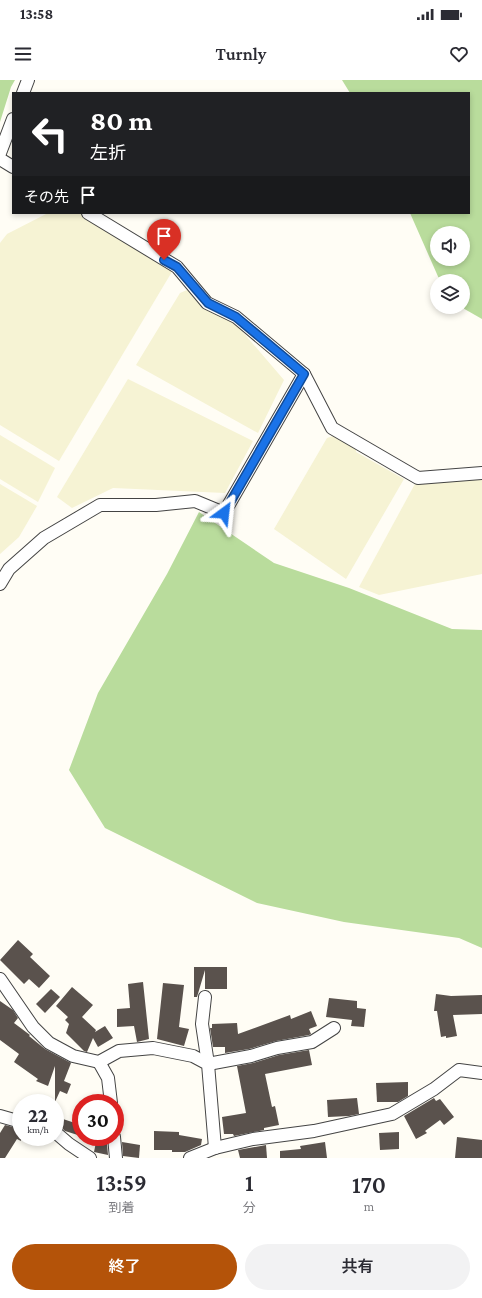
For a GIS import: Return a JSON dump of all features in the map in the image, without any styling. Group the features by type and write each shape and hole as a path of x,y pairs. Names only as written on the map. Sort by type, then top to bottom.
{"street":[{"path":"23,92 28,80"},
{"path":"0,153 12,121"},
{"path":"0,159 12,166"},
{"path":"90,214 177,267 208,303 236,317 304,374 332,428 418,478 482,473"},
{"path":"0,584 9,569 44,538 100,505 156,504 195,501 224,513 304,374"},
{"path":"0,979 33,1027 49,1043 73,1056 99,1062 119,1051 153,1048 193,1056 208,1064 251,1056 277,1048 312,1042 334,1028"},
{"path":"205,997 202,1024 208,1064 215,1148"},
{"path":"99,1062 108,1078 110,1094"},
{"path":"190,1158 215,1148 253,1138 314,1131 392,1114 434,1089 460,1070 482,1073"},
{"path":"0,1116 12,1119"},
{"path":"64,1140 90,1158"},
{"path":"115,1146 116,1158"}],"shaded area":[{"path":"46,214 83,214 173,270 59,461 0,425 0,243 7,234"},
{"path":"187,290 206,306 235,323 284,380 258,433 136,365 180,293"},
{"path":"128,379 253,441 225,493 113,488 72,508 57,497"},
{"path":"0,435 55,468 38,502 0,479"},
{"path":"336,435 356,446 356,452 404,479 346,579 274,529 327,438"},
{"path":"482,478 482,574 379,595 359,587 416,482"},
{"path":"0,484 37,506 19,537 0,554"}],"green space":[{"path":"0,80 15,80 11,87 0,122"},
{"path":"342,80 482,80 482,319 470,312 470,274 437,274 433,266 470,266 470,226 430,226 430,258 410,214 470,214 470,92 349,92"},
{"path":"199,512 274,563 349,588 452,629 482,630 482,948 459,938 344,922 257,903 105,828 69,770 98,693 167,574"}],"building":[{"path":"18,940 33,954 30,957 50,976 39,988 29,979 24,984 0,960"},
{"path":"194,967 227,967 227,989 205,989 205,970 197,997 194,997"},
{"path":"143,982 149,1039 137,1042 134,1026 117,1027 117,1009 130,1008 128,984"},
{"path":"163,983 184,985 179,1027 189,1029 184,1046 157,1039"},
{"path":"72,987 93,1005 82,1017 96,1030 95,1032 105,1026 113,1038 98,1047 93,1038 87,1052 84,1051 66,1033 69,1024 65,1020 68,1017 56,1006"},
{"path":"51,989 60,997 45,1013 36,1004"},
{"path":"436,994 451,996 482,995 482,1014 453,1015 457,1036 446,1038 446,1036 441,1037 437,1011 434,1011"},
{"path":"329,998 357,1001 357,1008 366,1009 364,1027 351,1026 352,1020 326,1017"},
{"path":"0,1001 13,1010 18,1018 14,1023 45,1049 71,1063 64,1081 71,1084 67,1094 60,1091 59,1094 55,1094 55,1066 48,1086 36,1081 38,1079 14,1062 19,1054 0,1040"},
{"path":"311,1011 317,1026 309,1029 311,1034 309,1035 225,1053 225,1047 213,1047 210,1028 212,1028 212,1024 237,1023 238,1034 290,1015 291,1019"},
{"path":"309,1050 312,1065 265,1074 272,1107 275,1106 279,1125 264,1128 264,1130 234,1136 233,1134 224,1134 222,1117 246,1113 237,1066 279,1055"},
{"path":"408,1082 408,1096 398,1102 377,1102 376,1083"},
{"path":"357,1098 359,1114 328,1117 327,1100"},
{"path":"434,1098 436,1101 440,1099 454,1117 444,1125 440,1120 425,1131 427,1133 416,1139 404,1116"},
{"path":"64,1119 72,1122 72,1133 65,1131"},
{"path":"5,1125 12,1127 13,1146 5,1158 0,1158 0,1133"},
{"path":"154,1131 179,1132 179,1135 202,1139 201,1145 185,1152 154,1150"},
{"path":"399,1132 399,1149 380,1150 379,1133"},
{"path":"457,1137 482,1140 482,1158 455,1158"},
{"path":"124,1142 140,1145 139,1158 123,1156 122,1146 124,1146"},
{"path":"325,1142 327,1158 280,1158 280,1151 301,1149 300,1146"},
{"path":"266,1145 267,1158 240,1158 238,1150"},
{"path":"95,1146 107,1146 108,1155 94,1152"}],"route":[{"path":"164,260 177,267 208,303 236,317 304,374 224,513"}]}
